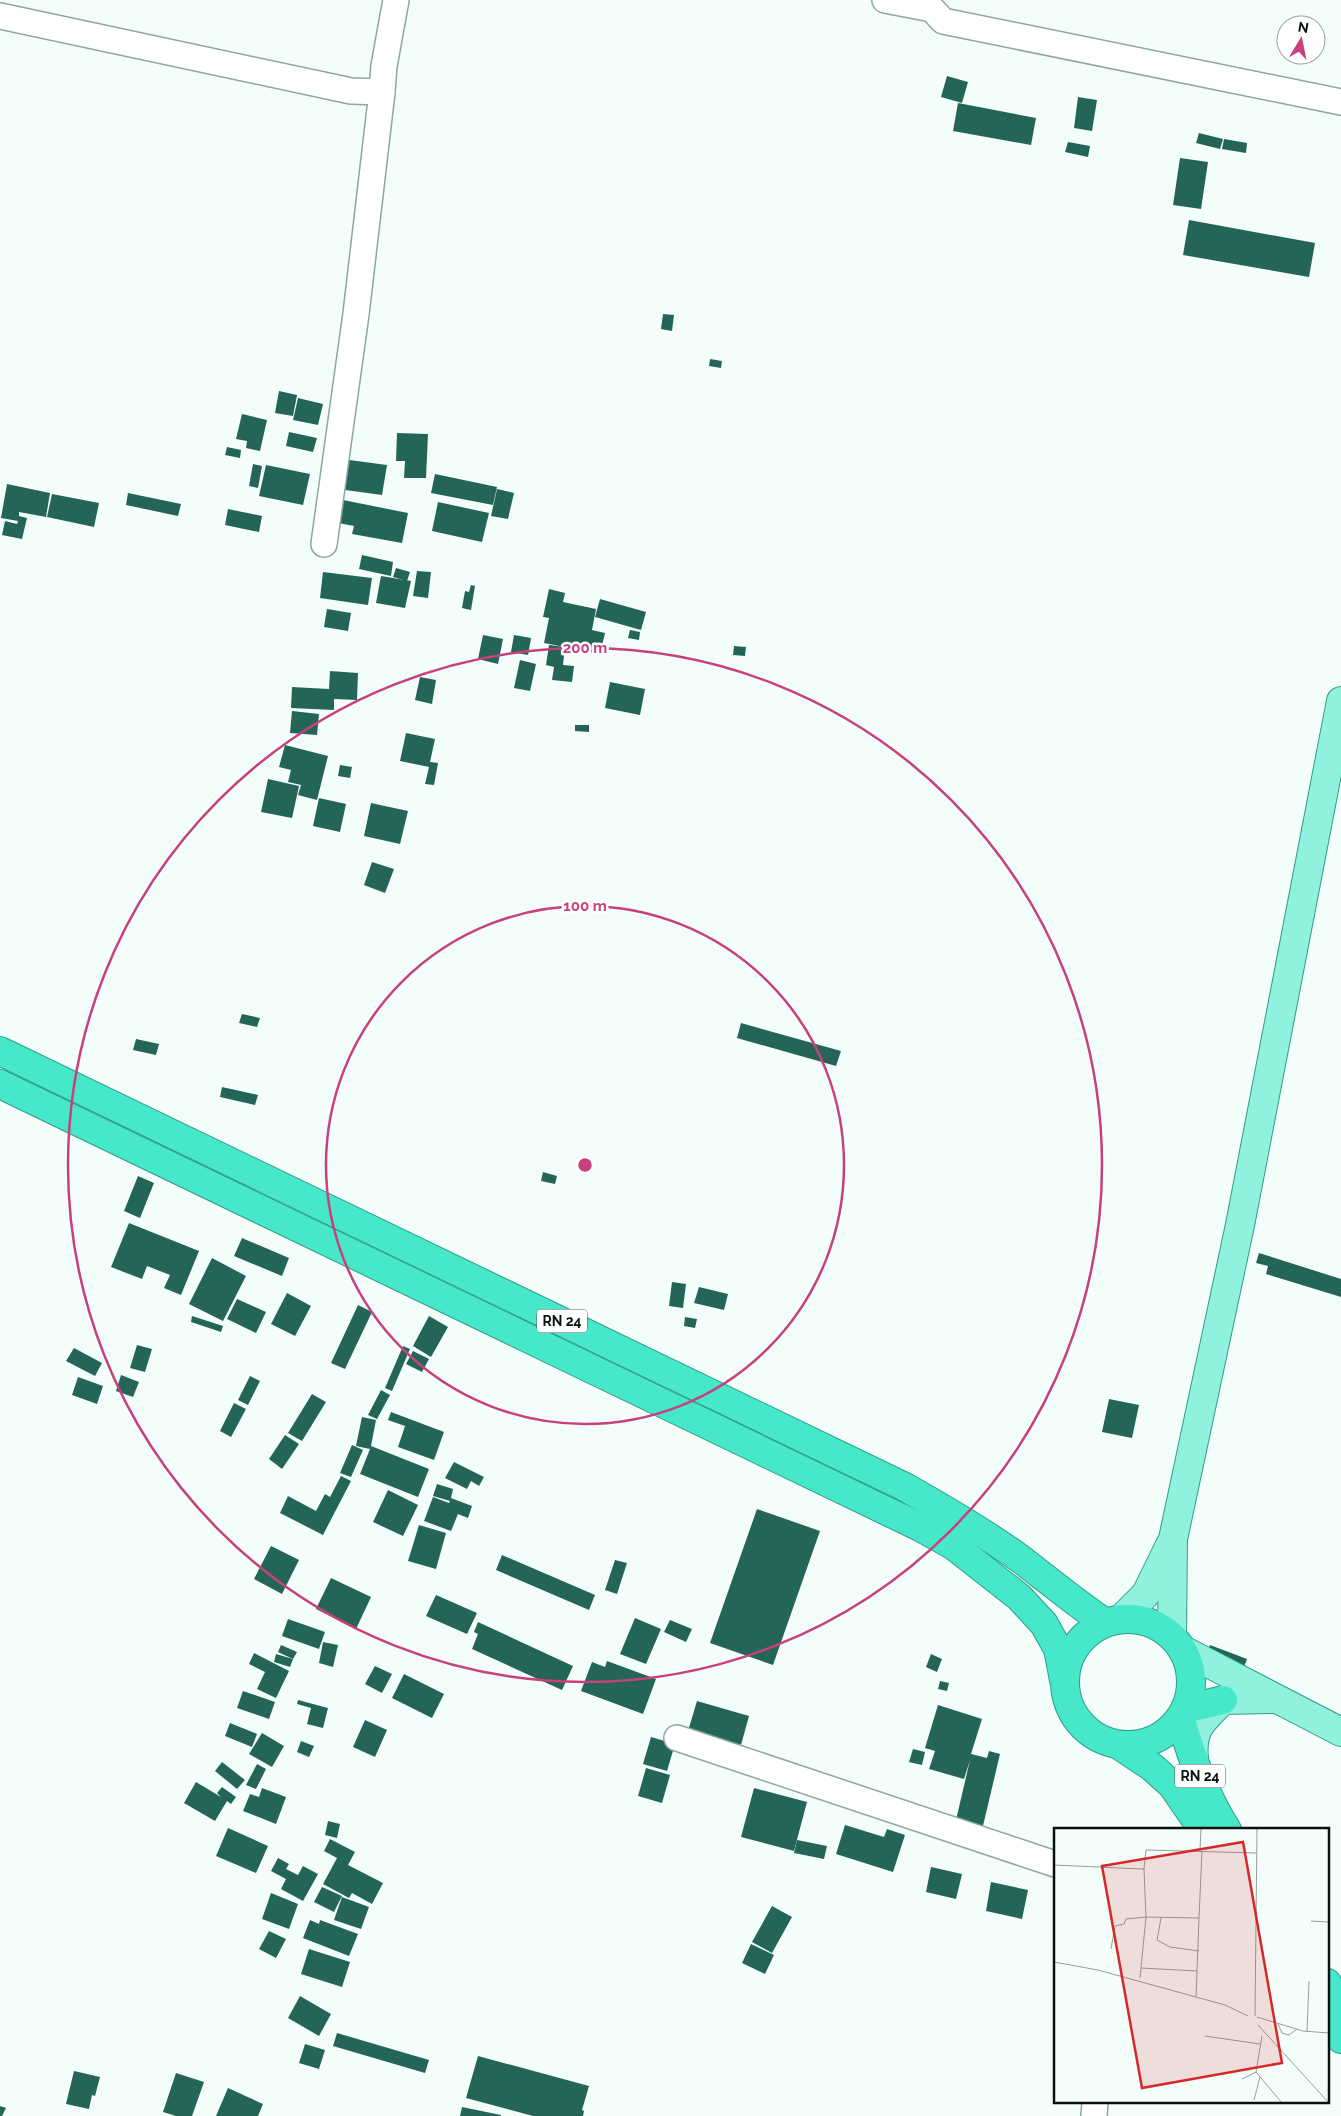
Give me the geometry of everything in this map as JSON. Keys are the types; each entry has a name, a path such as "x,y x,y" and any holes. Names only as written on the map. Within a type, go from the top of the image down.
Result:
{"highway":[{"name":"RN 24","path":"0,1051 905,1487 967,1523 1022,1560 1055,1587 1113,1620"},
{"name":"RN 24","path":"0,1084 920,1526 954,1546 1019,1596 1044,1624 1058,1649 1064,1680"},
{"path":"1140,1619 1157,1625 1177,1643 1190,1669 1191,1690 1183,1714 1168,1731 1153,1740 1136,1745 1119,1745 1101,1740 1085,1729 1073,1715 1066,1698 1064,1680 1067,1662 1076,1645 1088,1632 1113,1620 1140,1619"},
{"path":"1183,1714 1224,1700"},
{"name":"RN 24","path":"1183,1714 1194,1759 1216,1812 1226,1828"},
{"name":"RN 24","path":"1119,1745 1152,1767 1172,1785 1202,1828"},
{"path":"1328,1984 1341,2004"},
{"path":"1328,2020 1341,2039"}],"main road":[{"path":"1113,1620 1146,1594 1173,1539 1240,1225 1341,701"},
{"path":"1173,1539 1177,1643 1341,1732"},
{"path":"1194,1759 1192,1746 1196,1730 1224,1700 1279,1699"}],"street":[{"path":"324,544 357,304 384,66 396,0"},
{"path":"885,0 932,4 943,21 1341,102"},
{"path":"0,16 351,91 382,92"},
{"path":"677,1738 1054,1864"}],"building":[{"path":"947,76 968,82 962,103 941,97"},
{"path":"1078,97 1097,100 1092,131 1074,128"},
{"path":"958,103 1036,118 1031,145 953,131"},
{"path":"1199,133 1223,139 1220,149 1196,143"},
{"path":"1224,139 1247,143 1246,153 1222,149"},
{"path":"1068,142 1090,146 1088,157 1065,152"},
{"path":"1180,158 1208,162 1201,209 1173,205"},
{"path":"1189,220 1315,243 1309,277 1183,255"},
{"path":"663,314 674,315 672,331 661,329"},
{"path":"710,359 722,361 721,368 709,366"},
{"path":"279,391 297,395 293,416 275,413"},
{"path":"298,398 323,404 318,425 293,420"},
{"path":"242,414 267,420 260,451 246,448 247,441 236,439"},
{"path":"289,432 317,438 313,452 286,446"},
{"path":"397,433 428,434 426,478 404,478 405,461 396,461"},
{"path":"227,447 241,450 240,458 225,455"},
{"path":"342,459 387,465 382,495 338,489"},
{"path":"253,464 262,466 258,488 249,486"},
{"path":"266,465 310,474 303,505 259,496"},
{"path":"435,474 497,487 493,505 431,493"},
{"path":"7,484 50,493 46,517 19,512 19,516 27,518 22,539 2,535 5,521 17,524 18,521 1,518"},
{"path":"497,489 514,493 508,519 491,516"},
{"path":"128,493 181,504 178,516 126,505"},
{"path":"52,494 99,503 94,527 47,517"},
{"path":"343,500 408,513 402,543 352,534 354,526 333,522 340,513"},
{"path":"438,502 489,513 482,542 432,531"},
{"path":"228,509 262,516 259,532 225,525"},
{"path":"362,555 393,562 391,576 359,569"},
{"path":"396,568 410,572 407,581 393,577"},
{"path":"417,571 431,572 428,598 413,596"},
{"path":"323,572 372,578 368,605 320,598"},
{"path":"381,576 411,581 405,608 376,603"},
{"path":"471,585 475,586 471,610 462,608 465,591 469,592"},
{"path":"549,589 565,593 563,602 596,609 592,630 605,633 600,654 544,643 549,618 543,617"},
{"path":"600,599 646,612 641,630 595,617"},
{"path":"327,609 351,613 348,631 324,627"},
{"path":"630,630 640,632 639,640 628,638"},
{"path":"483,635 503,639 498,664 478,659"},
{"path":"514,635 531,638 528,655 511,652"},
{"path":"549,645 565,647 563,665 574,666 572,682 552,680 554,667 546,665"},
{"path":"734,646 746,647 745,656 733,655"},
{"path":"520,660 536,664 530,691 514,688"},
{"path":"330,671 358,673 357,700 334,699 334,710 291,708 292,687 329,689"},
{"path":"420,677 436,680 432,704 415,700"},
{"path":"610,682 645,689 640,715 605,708"},
{"path":"292,711 319,714 317,735 290,733"},
{"path":"575,725 589,725 589,732 575,731"},
{"path":"406,733 435,739 430,762 438,763 434,785 425,784 429,767 400,761"},
{"path":"285,745 328,756 317,800 298,795 301,785 288,782 291,770 279,767"},
{"path":"340,765 352,767 350,778 338,776"},
{"path":"268,779 299,786 292,818 261,812"},
{"path":"319,798 346,804 340,832 313,826"},
{"path":"371,803 408,811 400,844 364,836"},
{"path":"372,862 394,869 385,893 364,885"},
{"path":"242,1014 260,1018 257,1027 239,1023"},
{"path":"741,1023 841,1051 836,1066 737,1038"},
{"path":"136,1039 159,1044 156,1055 133,1050"},
{"path":"222,1087 258,1095 255,1105 220,1097"},
{"path":"543,1172 557,1176 555,1184 541,1181"},
{"path":"138,1176 154,1183 140,1218 124,1211"},
{"path":"129,1223 199,1251 181,1295 164,1288 170,1275 147,1266 142,1279 111,1267"},
{"path":"242,1238 289,1258 282,1276 234,1256"},
{"path":"1259,1253 1341,1279 1341,1297 1266,1274 1268,1266 1256,1263"},
{"path":"212,1258 246,1276 223,1321 189,1304"},
{"path":"672,1282 686,1284 683,1308 669,1306"},
{"path":"699,1287 728,1294 724,1310 694,1303"},
{"path":"287,1293 311,1306 295,1336 271,1324"},
{"path":"237,1299 266,1312 256,1333 227,1319"},
{"path":"358,1305 372,1312 345,1369 331,1363"},
{"path":"192,1316 223,1326 221,1332 191,1322"},
{"path":"429,1316 448,1327 431,1357 413,1346"},
{"path":"685,1317 697,1319 695,1328 684,1326"},
{"path":"137,1345 152,1349 145,1372 130,1368"},
{"path":"403,1346 410,1349 392,1391 385,1388"},
{"path":"74,1348 102,1363 95,1376 66,1361"},
{"path":"413,1351 429,1359 422,1372 406,1364"},
{"path":"121,1375 139,1382 133,1397 116,1391"},
{"path":"250,1376 260,1381 248,1405 238,1400"},
{"path":"78,1377 103,1386 97,1404 72,1395"},
{"path":"381,1390 390,1395 377,1419 368,1415"},
{"path":"312,1394 326,1402 302,1441 288,1433"},
{"path":"1109,1399 1139,1405 1132,1438 1102,1432"},
{"path":"234,1403 246,1409 231,1437 220,1431"},
{"path":"391,1412 444,1432 434,1460 398,1447 405,1426 388,1420"},
{"path":"362,1417 376,1420 371,1446 429,1469 418,1497 360,1474 370,1449 356,1446"},
{"path":"285,1435 299,1444 282,1469 269,1459"},
{"path":"352,1445 363,1450 351,1477 340,1473"},
{"path":"454,1462 484,1477 479,1486 471,1481 467,1489 445,1478"},
{"path":"341,1476 351,1481 323,1535 280,1513 288,1496 316,1511 325,1494 330,1497"},
{"path":"437,1484 453,1489 451,1498 472,1506 468,1518 458,1514 451,1531 424,1521 433,1497 449,1503 450,1501 433,1496"},
{"path":"388,1490 418,1505 403,1536 373,1522"},
{"path":"757,1509 820,1531 773,1665 710,1643"},
{"path":"419,1525 446,1533 436,1569 408,1561"},
{"path":"271,1546 299,1560 282,1594 254,1579"},
{"path":"502,1555 595,1595 589,1610 496,1570"},
{"path":"615,1560 627,1563 617,1594 605,1590"},
{"path":"331,1578 371,1597 356,1629 316,1609"},
{"path":"436,1595 477,1613 467,1634 426,1616"},
{"path":"635,1618 661,1629 646,1664 620,1654"},
{"path":"288,1619 325,1632 319,1649 282,1636"},
{"path":"670,1620 692,1629 686,1642 664,1632"},
{"path":"478,1622 573,1666 562,1690 472,1649 478,1634 474,1632"},
{"path":"323,1642 338,1645 333,1667 319,1663"},
{"path":"281,1645 297,1652 293,1659 278,1652"},
{"path":"1210,1645 1247,1659 1242,1672 1205,1659"},
{"path":"254,1653 289,1671 276,1698 257,1689 265,1672 249,1664"},
{"path":"276,1654 293,1659 290,1667 274,1662"},
{"path":"931,1654 942,1659 937,1672 926,1667"},
{"path":"607,1661 656,1679 643,1714 581,1691 592,1662 605,1667"},
{"path":"375,1666 392,1674 382,1693 365,1684"},
{"path":"404,1674 444,1694 432,1718 392,1698"},
{"path":"940,1681 949,1683 947,1691 938,1689"},
{"path":"243,1691 275,1702 269,1719 237,1708"},
{"path":"298,1700 328,1708 323,1728 307,1724 311,1708 297,1704"},
{"path":"697,1701 749,1716 741,1745 688,1731"},
{"path":"938,1705 982,1719 971,1754 987,1758 989,1751 1000,1754 983,1826 956,1820 970,1760 964,1779 929,1769 935,1751 925,1748"},
{"path":"365,1720 387,1730 375,1757 353,1747"},
{"path":"230,1723 257,1734 252,1747 225,1736"},
{"path":"262,1733 284,1746 272,1767 249,1754"},
{"path":"651,1737 675,1744 667,1771 643,1764"},
{"path":"301,1741 314,1746 309,1757 297,1752"},
{"path":"913,1749 925,1752 922,1765 909,1762"},
{"path":"222,1762 245,1780 237,1789 215,1771"},
{"path":"257,1764 266,1769 256,1789 246,1785"},
{"path":"646,1768 670,1775 662,1803 638,1796"},
{"path":"196,1782 221,1797 217,1793 222,1787 236,1797 231,1804 227,1801 215,1821 184,1803"},
{"path":"262,1788 286,1797 276,1824 243,1811 250,1794 259,1797"},
{"path":"754,1788 807,1802 794,1851 741,1837"},
{"path":"328,1821 340,1824 337,1838 325,1835"},
{"path":"845,1825 884,1837 887,1829 905,1835 893,1872 836,1854"},
{"path":"228,1828 268,1846 256,1873 216,1856"},
{"path":"330,1839 355,1852 348,1865 383,1883 372,1904 352,1893 349,1898 323,1884 337,1858 324,1851"},
{"path":"797,1840 827,1846 824,1859 794,1853"},
{"path":"278,1858 289,1864 286,1869 298,1875 303,1866 318,1874 303,1901 281,1889 286,1879 271,1871"},
{"path":"931,1867 962,1874 956,1899 926,1892"},
{"path":"991,1882 1028,1890 1022,1919 986,1911"},
{"path":"322,1887 342,1896 334,1912 314,1902"},
{"path":"271,1893 298,1904 289,1929 262,1919"},
{"path":"342,1897 369,1907 361,1929 334,1920"},
{"path":"772,1906 792,1917 772,1953 752,1942"},
{"path":"310,1920 319,1924 320,1920 358,1934 349,1956 303,1938"},
{"path":"269,1931 286,1939 276,1958 259,1949"},
{"path":"751,1944 774,1955 765,1974 742,1963"},
{"path":"309,1949 350,1962 342,1987 301,1974"},
{"path":"300,1996 331,2014 319,2036 288,2018"},
{"path":"337,2033 429,2060 425,2073 333,2046"},
{"path":"305,2044 325,2050 319,2069 299,2063"},
{"path":"478,2056 589,2086 582,2110 584,2111 583,2116 533,2116 466,2098"},
{"path":"74,2071 100,2077 95,2096 92,2095 89,2109 66,2104"},
{"path":"176,2073 204,2082 192,2116 176,2116 163,2112"},
{"path":"228,2088 263,2104 258,2116 216,2116"},
{"path":"0,2106 6,2108 2,2116 0,2116"},
{"path":"462,2107 501,2115 501,2116 460,2116"}]}
